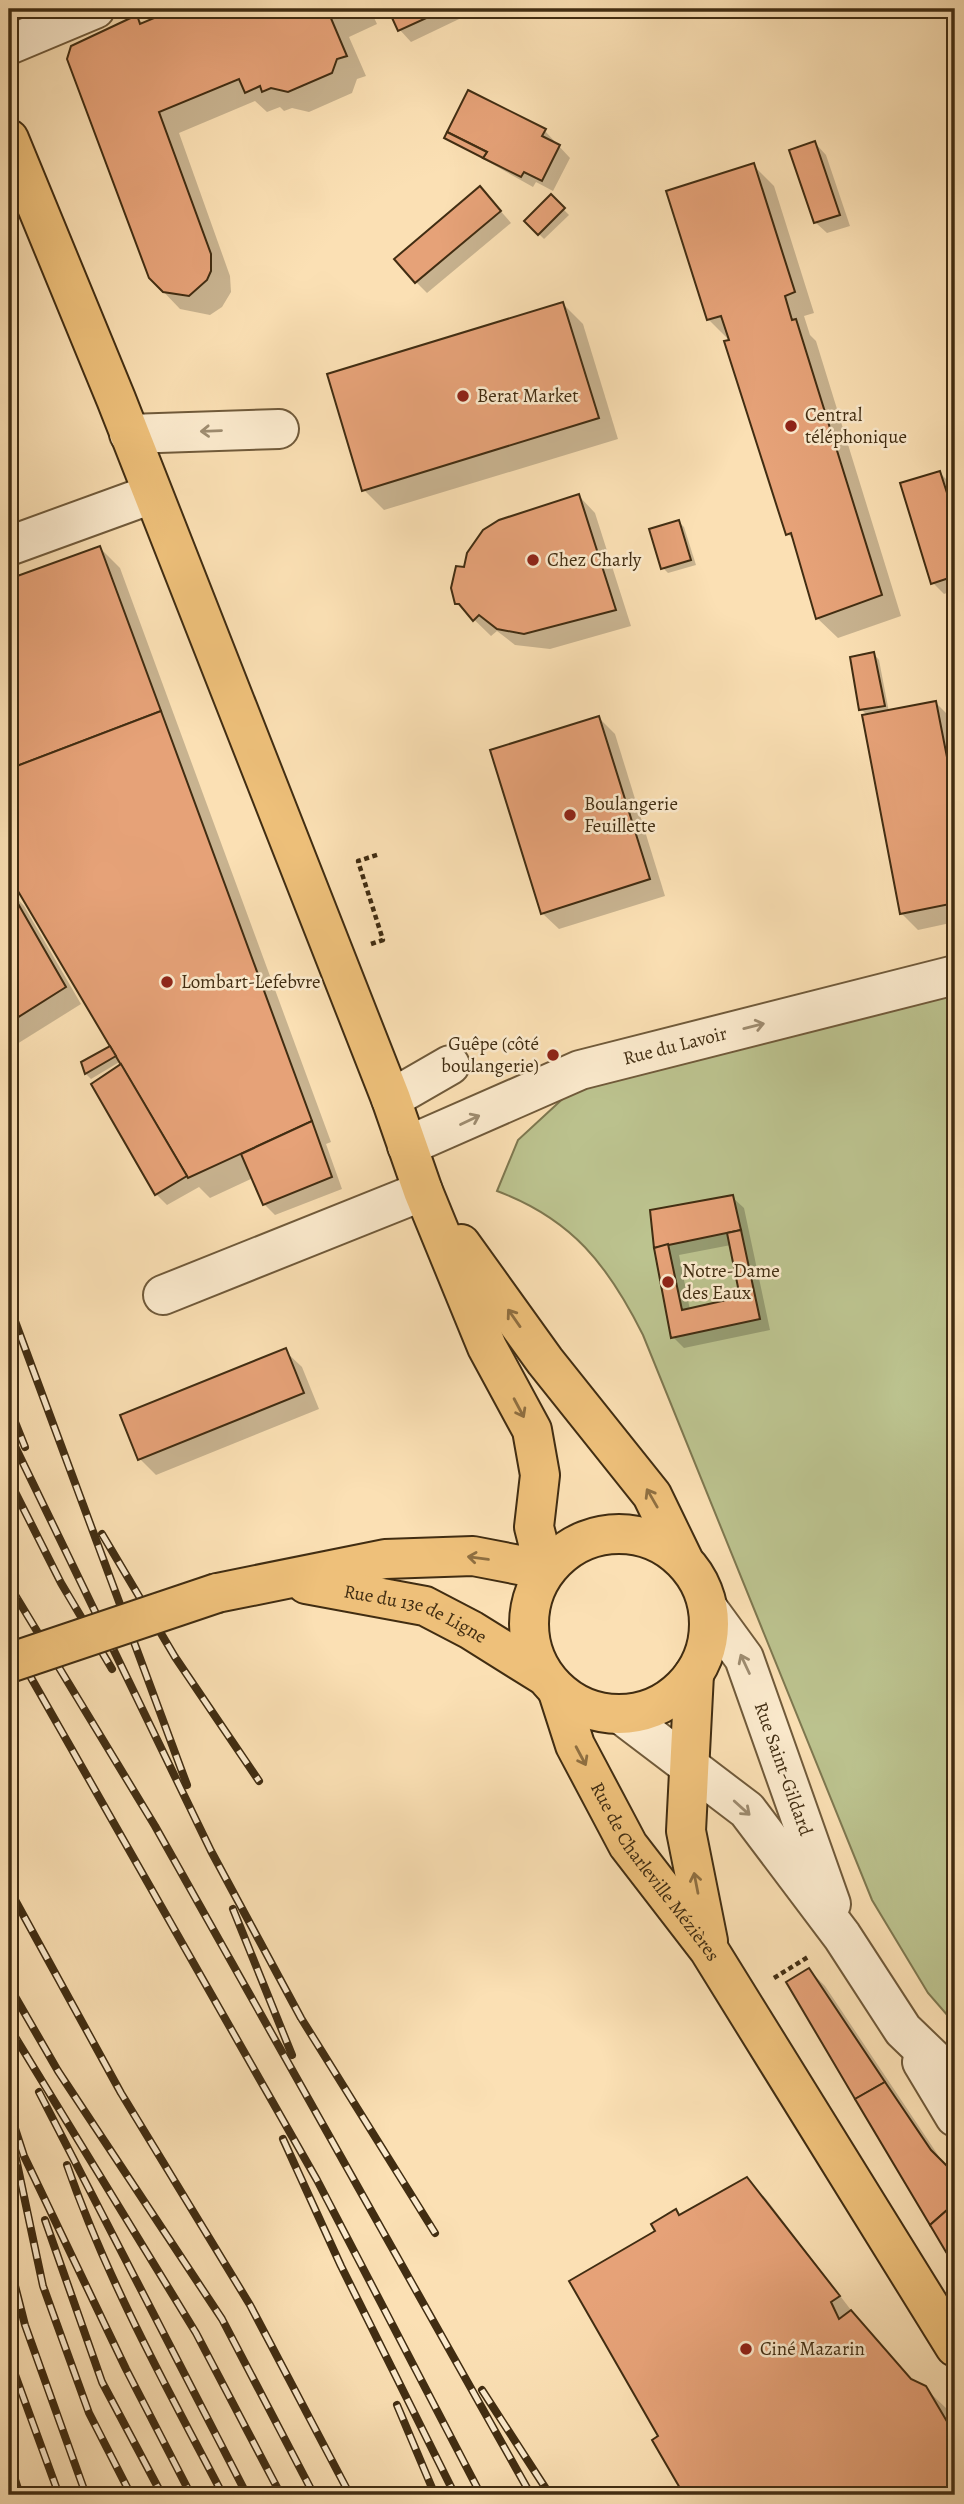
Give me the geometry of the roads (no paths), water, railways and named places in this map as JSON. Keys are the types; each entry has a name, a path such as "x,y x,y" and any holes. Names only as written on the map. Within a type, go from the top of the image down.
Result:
{"main road":[{"path":"9,139 129,434 487,1348 532,1430 540,1475 534,1527 545,1570"},
{"path":"424,1191 545,1361 652,1495 683,1559 704,1592 709,1611 705,1655 694,1674 675,1695 650,1709 622,1715 599,1713 577,1705 551,1683 532,1650 528,1622 532,1595 545,1570 563,1552 586,1539 611,1533 637,1534 662,1544 683,1559"},
{"name":"Rue du 13e de Ligne","path":"9,1663 217,1593 385,1559 473,1556 545,1570"},
{"name":"Rue du 13e de Ligne","path":"276,1579 373,1594 425,1606 471,1630 551,1683"},
{"name":"Rue de Charleville Mézières","path":"694,1674 686,1831 709,1950"},
{"name":"Rue de Charleville Mézières","path":"551,1683 575,1745 628,1845 709,1950"},
{"path":"709,1950 955,2347"}],"street":[{"path":"9,45 94,9"},
{"path":"129,434 279,429"},
{"path":"9,546 152,494"},
{"name":"Rue du Lavoir","path":"407,1146 580,1070 955,975"},
{"path":"391,1099 450,1065"},
{"path":"163,1295 424,1191"},
{"name":"Rue Saint-Gildard","path":"709,1611 744,1658 842,1936"},
{"name":"Rue Saint-Gildard","path":"622,1715 747,1810 842,1936 903,2030 955,2081"},
{"path":"903,2030 955,2117"}],"railway":[{"path":"9,1305 187,1785"},
{"path":"9,1407 25,1447"},
{"path":"9,1434 211,1851 301,2018 435,2233"},
{"path":"9,1480 61,1583 112,1669"},
{"path":"102,1534 175,1657 259,1781"},
{"path":"9,1585 155,1826 531,2495"},
{"path":"9,1639 317,2180 481,2495"},
{"path":"9,1889 121,2093 250,2305 350,2495"},
{"path":"233,1909 292,2055"},
{"path":"9,1986 58,2071 222,2319 314,2495"},
{"path":"9,2027 196,2333 281,2495"},
{"path":"39,2092 247,2495"},
{"path":"9,2110 24,2156 126,2369 191,2495"},
{"path":"283,2139 341,2266 455,2495"},
{"path":"14,2149 43,2286 89,2413 131,2495"},
{"path":"67,2165 119,2292 223,2495"},
{"path":"45,2220 102,2382 162,2495"},
{"path":"9,2262 25,2325 86,2495"},
{"path":"9,2358 59,2495"},
{"path":"482,2390 550,2495"},
{"path":"397,2405 435,2495"},
{"path":"9,2461 20,2495"}],"place":[{"name":"Berat Market","path":"463,396"},
{"name":"Central téléphonique","path":"791,426"},
{"name":"Chez Charly","path":"533,560"},
{"name":"Boulangerie Feuillette","path":"570,815"},
{"name":"Lombart-Lefebvre","path":"167,982"},
{"name":"Guêpe (côté boulangerie)","path":"553,1055"},
{"name":"Notre-Dame des Eaux","path":"668,1282"},
{"name":"Ciné Mazarin","path":"746,2349"}]}
